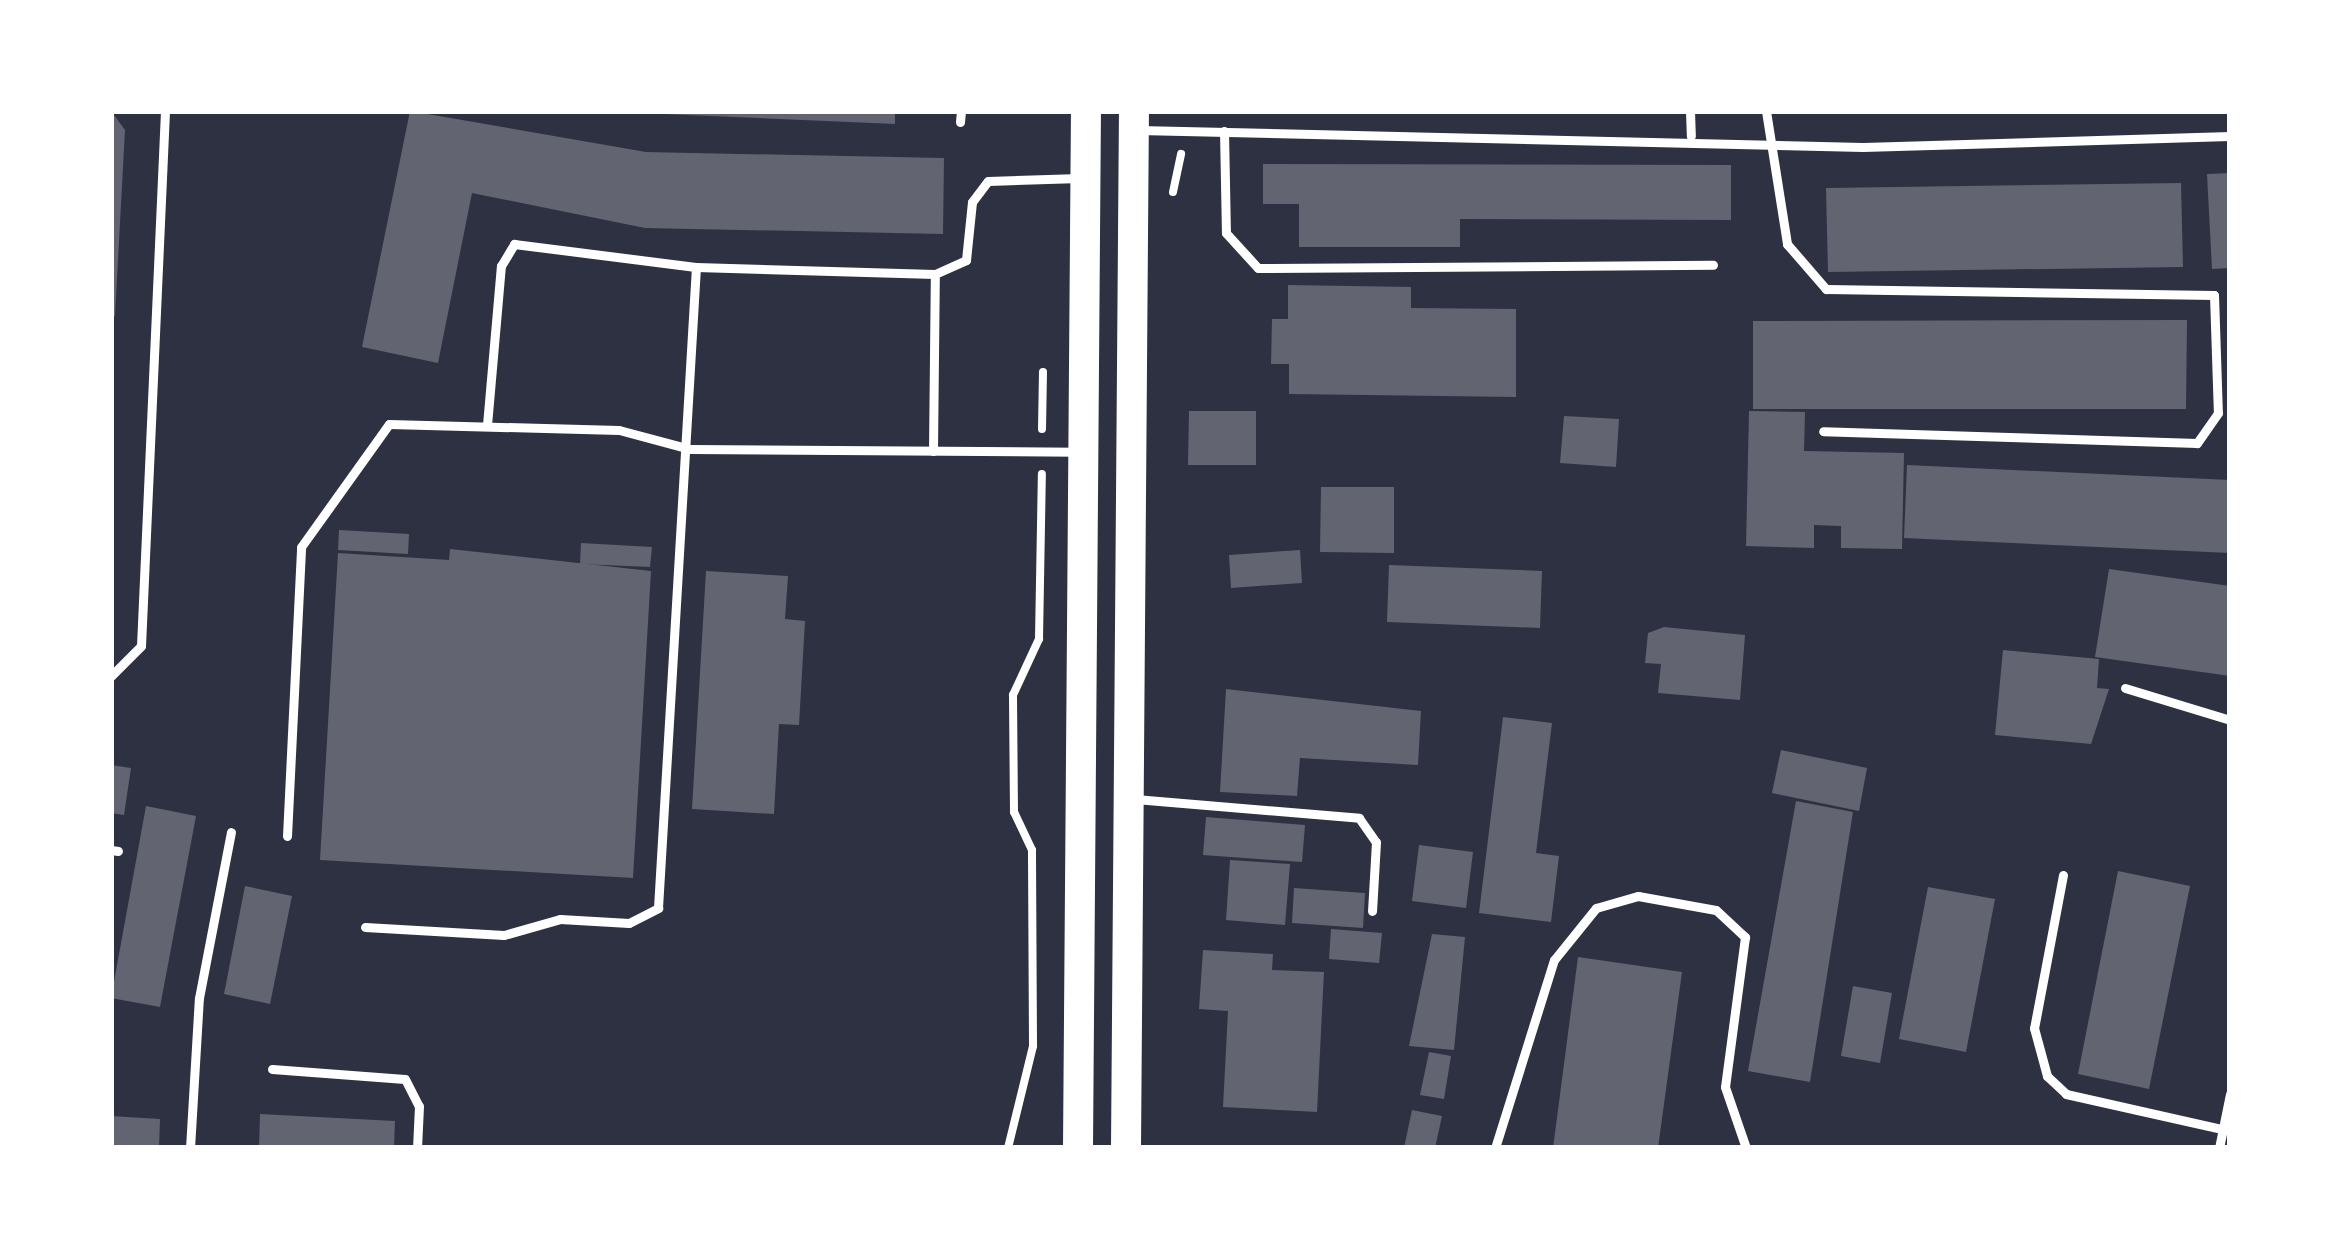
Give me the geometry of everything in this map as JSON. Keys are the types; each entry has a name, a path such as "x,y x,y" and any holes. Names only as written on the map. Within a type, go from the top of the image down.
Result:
{"main road":[{"path":"1078,1148 1086,111"},
{"path":"1126,1148 1134,120"}],"lane":[{"path":"111,676 141,646 165,111"},
{"path":"1690,111 1691,136"},
{"path":"1766,111 1765,136 1787,244 1826,290 2230,296"},
{"path":"1134,120 1224,131 1765,136 1863,147 2230,136"},
{"path":"1224,131 1226,233 1258,268 1713,265"},
{"path":"487,425 501,266 514,244 696,267 935,274 966,260 972,202 988,181 1086,178"},
{"path":"365,927 503,935 560,919 629,923 658,908 690,448 696,267"},
{"path":"934,451 935,274"},
{"path":"1823,431 2198,443 2218,413 2215,295"},
{"path":"287,836 306,527 389,424 619,430 690,448 1085,453"},
{"path":"2125,688 2230,720"},
{"path":"1129,798 1359,818 1376,842 1372,911"},
{"path":"190,1148 199,998 231,832"},
{"path":"2062,875 2034,1028 2048,1076 2066,1094 2226,1130"},
{"path":"1495,1148 1554,960 1596,908 1638,896 1716,910 1745,937 1726,1087 1746,1148"},
{"path":"272,1069 405,1079 418,1106 417,1148"},
{"path":"2219,1148 2230,1094"}],"path":[{"path":"1008,1148 1033,1046 1033,850 1014,812 1013,695 1039,639 1043,360"}],"building":[{"path":"111,111 125,130 115,316 111,316"},
{"path":"410,111 646,152 944,158 943,234 645,228 472,193 438,363 362,347"},
{"path":"593,111 895,111 895,124"},
{"path":"1263,164 1731,165 1731,220 1460,219 1460,247 1299,247 1299,204 1263,204"},
{"path":"2230,173 2230,268 2212,269 2207,174"},
{"path":"2181,183 2183,267 1828,272 1826,188"},
{"path":"1288,285 1411,287 1411,308 1516,309 1516,397 1289,394 1289,364 1271,364 1272,319 1288,319"},
{"path":"2187,320 2186,409 1753,409 1753,321"},
{"path":"1189,411 1256,411 1256,465 1188,465"},
{"path":"1749,411 1805,412 1804,451 1904,453 1902,549 1841,548 1841,526 1814,525 1814,548 1746,546"},
{"path":"1564,416 1619,419 1616,467 1560,463"},
{"path":"1907,465 2230,480 2230,553 1904,538"},
{"path":"1321,487 1394,487 1394,553 1320,552"},
{"path":"339,530 409,534 408,554 338,550"},
{"path":"581,543 652,547 650,567 580,564"},
{"path":"450,549 651,571 633,878 320,860 338,553 449,560"},
{"path":"1300,550 1302,583 1231,588 1229,555"},
{"path":"1389,565 1542,571 1540,628 1387,622"},
{"path":"2109,569 2230,586 2230,676 2095,657"},
{"path":"706,571 788,576 785,619 805,621 799,725 779,724 774,814 692,809"},
{"path":"1664,627 1745,635 1740,700 1658,693 1661,664 1645,663 1648,633"},
{"path":"2003,650 2099,659 2097,688 2109,689 2091,744 1995,735"},
{"path":"1226,689 1421,711 1418,765 1300,758 1297,796 1220,792"},
{"path":"1503,717 1552,723 1536,853 1559,856 1551,922 1479,913"},
{"path":"1781,750 1867,768 1859,811 1772,793"},
{"path":"111,765 131,768 124,815 111,813"},
{"path":"1796,801 1853,812 1810,1082 1748,1071"},
{"path":"146,806 196,816 160,1007 111,998"},
{"path":"1206,817 1305,825 1302,862 1203,855"},
{"path":"1419,845 1473,852 1466,908 1412,901"},
{"path":"1230,860 1290,864 1285,925 1226,920"},
{"path":"2118,871 2190,886 2149,1089 2078,1074"},
{"path":"245,886 292,896 270,1004 224,994"},
{"path":"1928,887 1995,899 1966,1052 1899,1039"},
{"path":"1294,888 1365,893 1363,928 1292,923"},
{"path":"1331,929 1382,933 1379,963 1329,959"},
{"path":"1432,934 1465,937 1454,1050 1409,1046"},
{"path":"1203,950 1273,954 1272,970 1324,972 1317,1112 1223,1107 1228,1011 1199,1009"},
{"path":"1578,957 1682,972 1658,1148 1553,1148"},
{"path":"1853,986 1892,993 1880,1063 1841,1056"},
{"path":"1429,1052 1451,1056 1444,1099 1420,1095"},
{"path":"1412,1110 1442,1116 1435,1148 1404,1148"},
{"path":"260,1114 395,1121 394,1148 259,1148"},
{"path":"111,1116 160,1119 159,1148 111,1148"}]}
